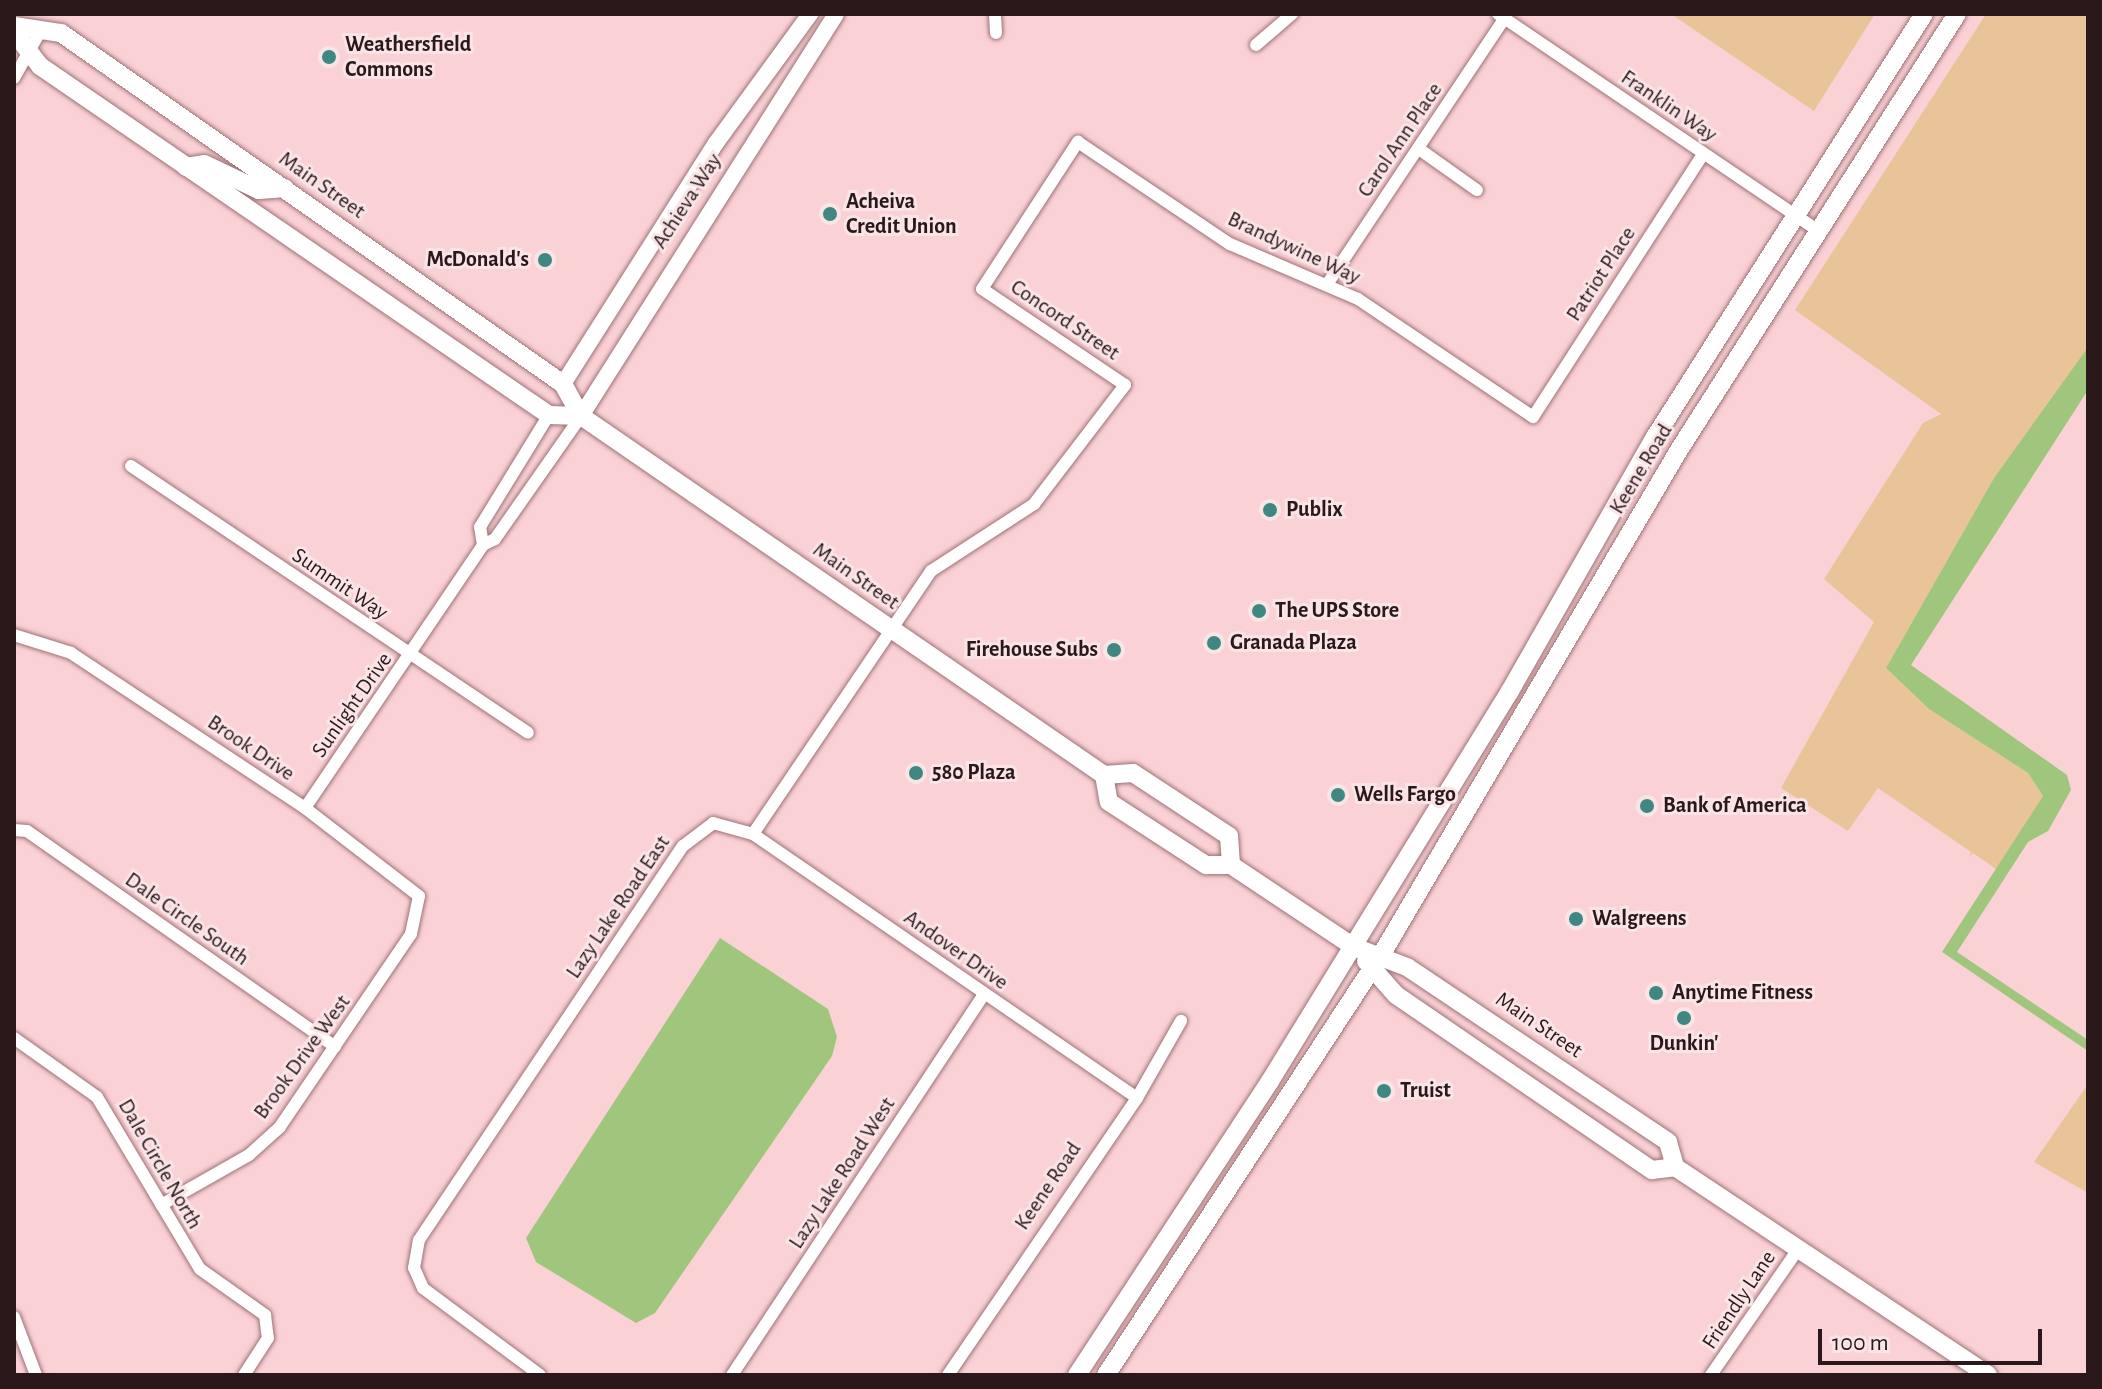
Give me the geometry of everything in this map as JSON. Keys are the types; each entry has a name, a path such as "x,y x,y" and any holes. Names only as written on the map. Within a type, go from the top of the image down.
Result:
{"main road":[{"name":"Keene Road","path":"1077,1375 1354,947 1655,437 1924,14"},
{"name":"Keene Road","path":"1106,1375 1376,963 1679,450 1957,14"},
{"name":"Main Street","path":"14,26 61,33 563,384 581,416 1104,775 1133,773 1229,836 1231,865"},
{"path":"14,32 29,52 186,167 549,415 581,416"},
{"path":"186,167 204,164 259,190 285,188"},
{"path":"549,415 563,384"},
{"name":"Main Street","path":"1104,775 1109,802 1206,865 1231,865 1376,963 1396,995 1652,1170 1675,1167 1988,1375"},
{"name":"Main Street","path":"1376,963 1407,967 1668,1142 1675,1167"}],"street":[{"name":"Achieva Way","path":"563,384 716,143 810,14"},
{"name":"Achieva Way","path":"581,416 836,14"},
{"path":"995,14 996,33"},
{"path":"1256,45 1292,14"},
{"name":"Franklin Way","path":"1501,16 1818,231"},
{"name":"Carol Ann Place","path":"1328,283 1419,149 1501,16"},
{"path":"14,78 41,30"},
{"name":"Brandywine Way","path":"982,289 1078,142 1230,244 1328,283 1533,417"},
{"path":"1419,149 1477,190"},
{"name":"Patriot Place","path":"1533,417 1703,154"},
{"name":"Concord Street","path":"890,628 931,571 1034,504 1061,478 1125,385 982,289"},
{"name":"Sunlight Drive","path":"483,545 480,527 549,415"},
{"name":"Sunlight Drive","path":"305,808 483,545 495,539 581,416"},
{"name":"Summit Way","path":"131,466 528,733"},
{"path":"753,834 890,628"},
{"name":"Brook Drive","path":"14,635 71,653 305,808 415,887 419,913 411,934"},
{"name":"Lazy Lake Road East","path":"540,1375 439,1305 414,1268 419,1240 683,846 713,823 753,834"},
{"name":"Dale Circle South","path":"14,830 27,831 335,1047"},
{"name":"Andover Drive","path":"753,834 1137,1098"},
{"name":"Brook Drive West","path":"161,1205 270,1136 411,934"},
{"name":"Lazy Lake Road West","path":"732,1375 984,994"},
{"name":"Keene Road","path":"948,1375 1137,1098 1181,1021"},
{"name":"Dale Circle North","path":"14,1038 97,1097 200,1269 265,1315 268,1338 244,1375"},
{"name":"Friendly Lane","path":"1711,1375 1799,1248"},
{"path":"14,1317 36,1375"}],"shaded area":[{"path":"1671,14 1875,14 1814,111"},
{"path":"1986,14 2088,14 2088,347 1994,478 1886,668 1929,709 2028,773 2043,796 1999,871 1973,853 1969,857 1971,852 1878,788 1848,831 1781,788 1874,622 1824,579 1923,423 1941,414 1795,310"},
{"path":"2088,347 2088,390 1911,665 2067,775 2071,790 2048,831 2028,842 1957,952 2088,1040 2088,1051 1942,952 2043,796 2028,773 1929,709 1886,668 1994,478"},
{"path":"720,938 828,1009 837,1037 832,1056 655,1313 636,1323 536,1262 526,1238"},
{"path":"2088,1084 2088,1193 2034,1162"}],"place":[{"name":"Weathersfield Commons","path":"329,57"},
{"name":"Acheiva Credit Union","path":"830,214"},
{"name":"McDonald's","path":"545,260"},
{"name":"Publix","path":"1270,510"},
{"name":"The UPS Store","path":"1259,611"},
{"name":"Granada Plaza","path":"1214,643"},
{"name":"Firehouse Subs","path":"1114,650"},
{"name":"580 Plaza","path":"916,773"},
{"name":"Wells Fargo","path":"1338,795"},
{"name":"Bank of America","path":"1647,806"},
{"name":"Walgreens","path":"1576,919"},
{"name":"Anytime Fitness","path":"1656,993"},
{"name":"Dunkin'","path":"1684,1018"},
{"name":"Truist","path":"1384,1091"}]}
